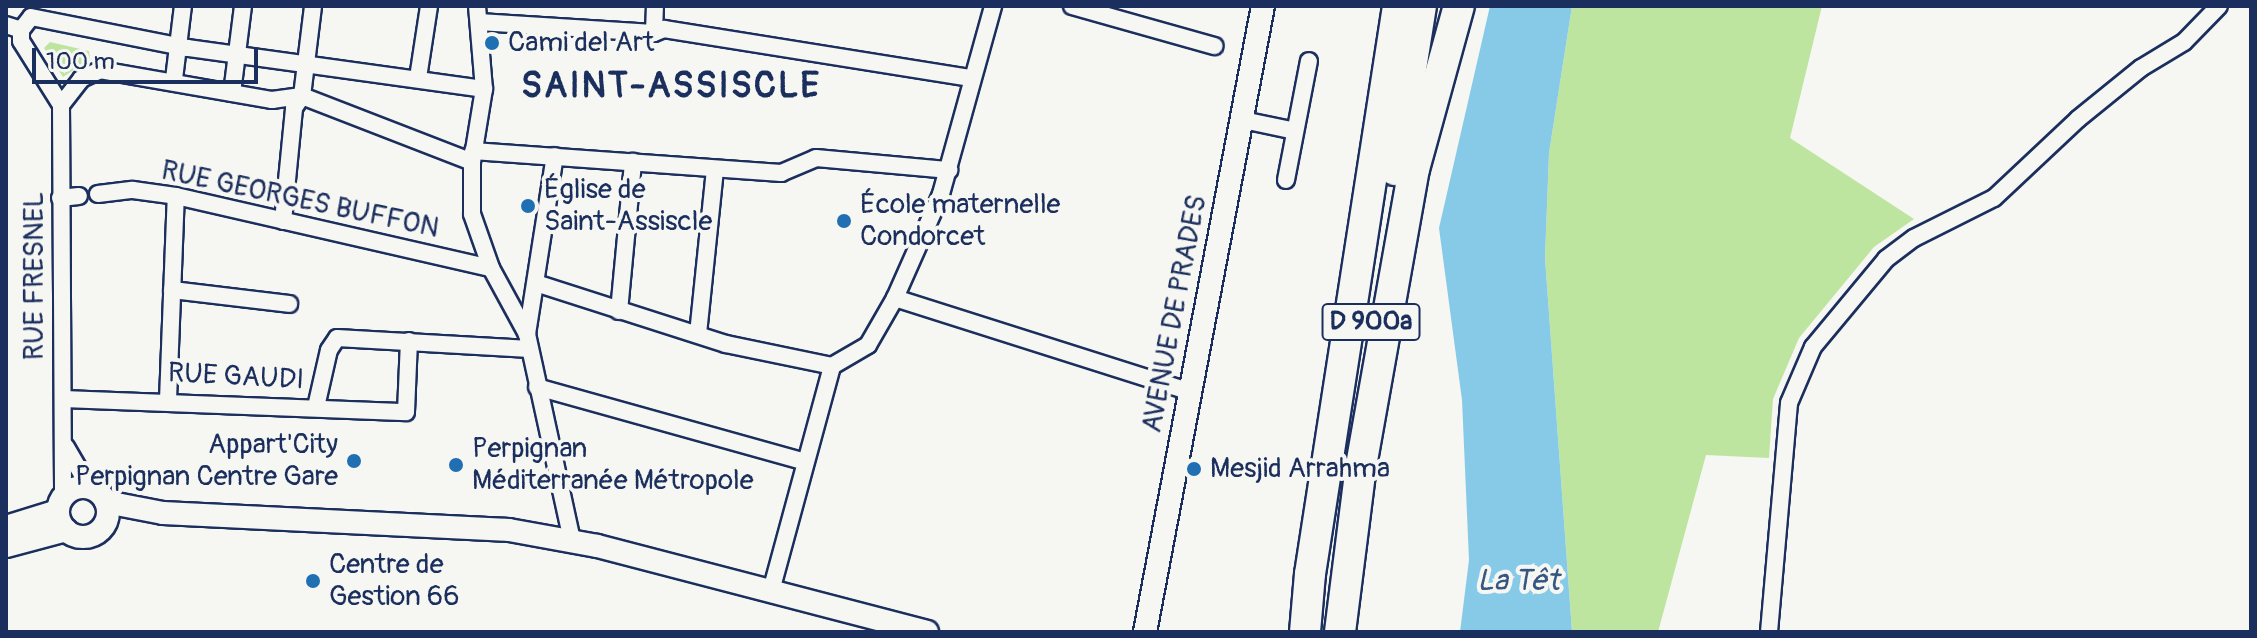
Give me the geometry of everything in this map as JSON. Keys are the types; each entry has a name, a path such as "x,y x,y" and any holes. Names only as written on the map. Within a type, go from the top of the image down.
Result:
{"highway":[{"name":"D 900a","path":"1305,632 1398,6"},
{"path":"1338,632 1407,158 1421,6"},
{"path":"1407,158 1459,6"},
{"path":"1284,632 1369,96 1390,48"}],"street":[{"path":"174,79 183,6"},
{"path":"232,93 243,6"},
{"path":"283,221 294,108 302,96 313,6"},
{"path":"418,78 429,6"},
{"path":"654,33 655,6"},
{"path":"539,284 698,334 832,366 868,345 895,298 949,170 971,78 993,6"},
{"path":"1072,6 1214,46"},
{"name":"AVENUE DE PRADES","path":"1145,632 1263,6"},
{"path":"1769,632 1789,403 1813,347 1886,259 1914,238 1994,198 2078,119 2141,68 2184,42 2219,6"},
{"path":"572,540 529,341 491,268 472,214 472,157 484,89 478,14 654,33 664,29 696,33 971,78"},
{"path":"484,89 178,46 22,20 21,41 61,105 81,79 100,70 130,72 272,100 302,96 343,108 472,157 555,156 781,173 816,158 949,170"},
{"path":"1286,180 1309,61"},
{"name":"RUE FRESNEL","path":"61,105 66,446 62,513"},
{"path":"1243,120 1295,131"},
{"path":"529,341 555,156"},
{"path":"619,311 633,162"},
{"path":"698,334 715,170"},
{"name":"RUE GEORGES BUFFON","path":"98,194 133,190 176,196 491,268"},
{"path":"60,198 79,196"},
{"path":"168,400 176,196"},
{"path":"172,290 289,304"},
{"path":"895,298 1192,392"},
{"path":"316,407 329,350 337,338 529,341"},
{"name":"RUE GAUDI","path":"65,399 168,400 406,412 409,341"},
{"path":"771,591 832,366"},
{"path":"537,387 805,462"},
{"name":"RUE FRESNEL","path":"66,446 101,504"},
{"path":"6,546 62,513 75,488 101,504 163,513 451,526 572,540 927,632"},
{"path":"62,513 88,536 101,504"},
{"path":"6,527 62,513"}],"green space":[{"path":"1572,6 1822,6 1790,138 1914,219 1874,247 1799,338 1773,399 1769,458 1706,455 1658,632 1572,632 1545,258 1549,153"},
{"path":"50,42 89,51 90,59 63,77 44,48"}],"water":[{"name":"La Têt","path":"1490,6 1572,6 1549,153 1545,258 1572,632 1460,632 1469,560 1462,400 1439,228"}],"place":[{"name":"Cami del Art","path":"492,43"},
{"name":"Église de Saint-Assiscle","path":"528,206"},
{"name":"École maternelle Condorcet","path":"844,221"},
{"name":"Appart'City Perpignan Centre Gare","path":"354,461"},
{"name":"Perpignan Méditerranée Métropole","path":"456,465"},
{"name":"Mesjid Arrahma","path":"1194,469"},
{"name":"Centre de Gestion 66","path":"313,581"}],"district":[{"name":"SAINT-ASSISCLE","path":"671,86"}]}
